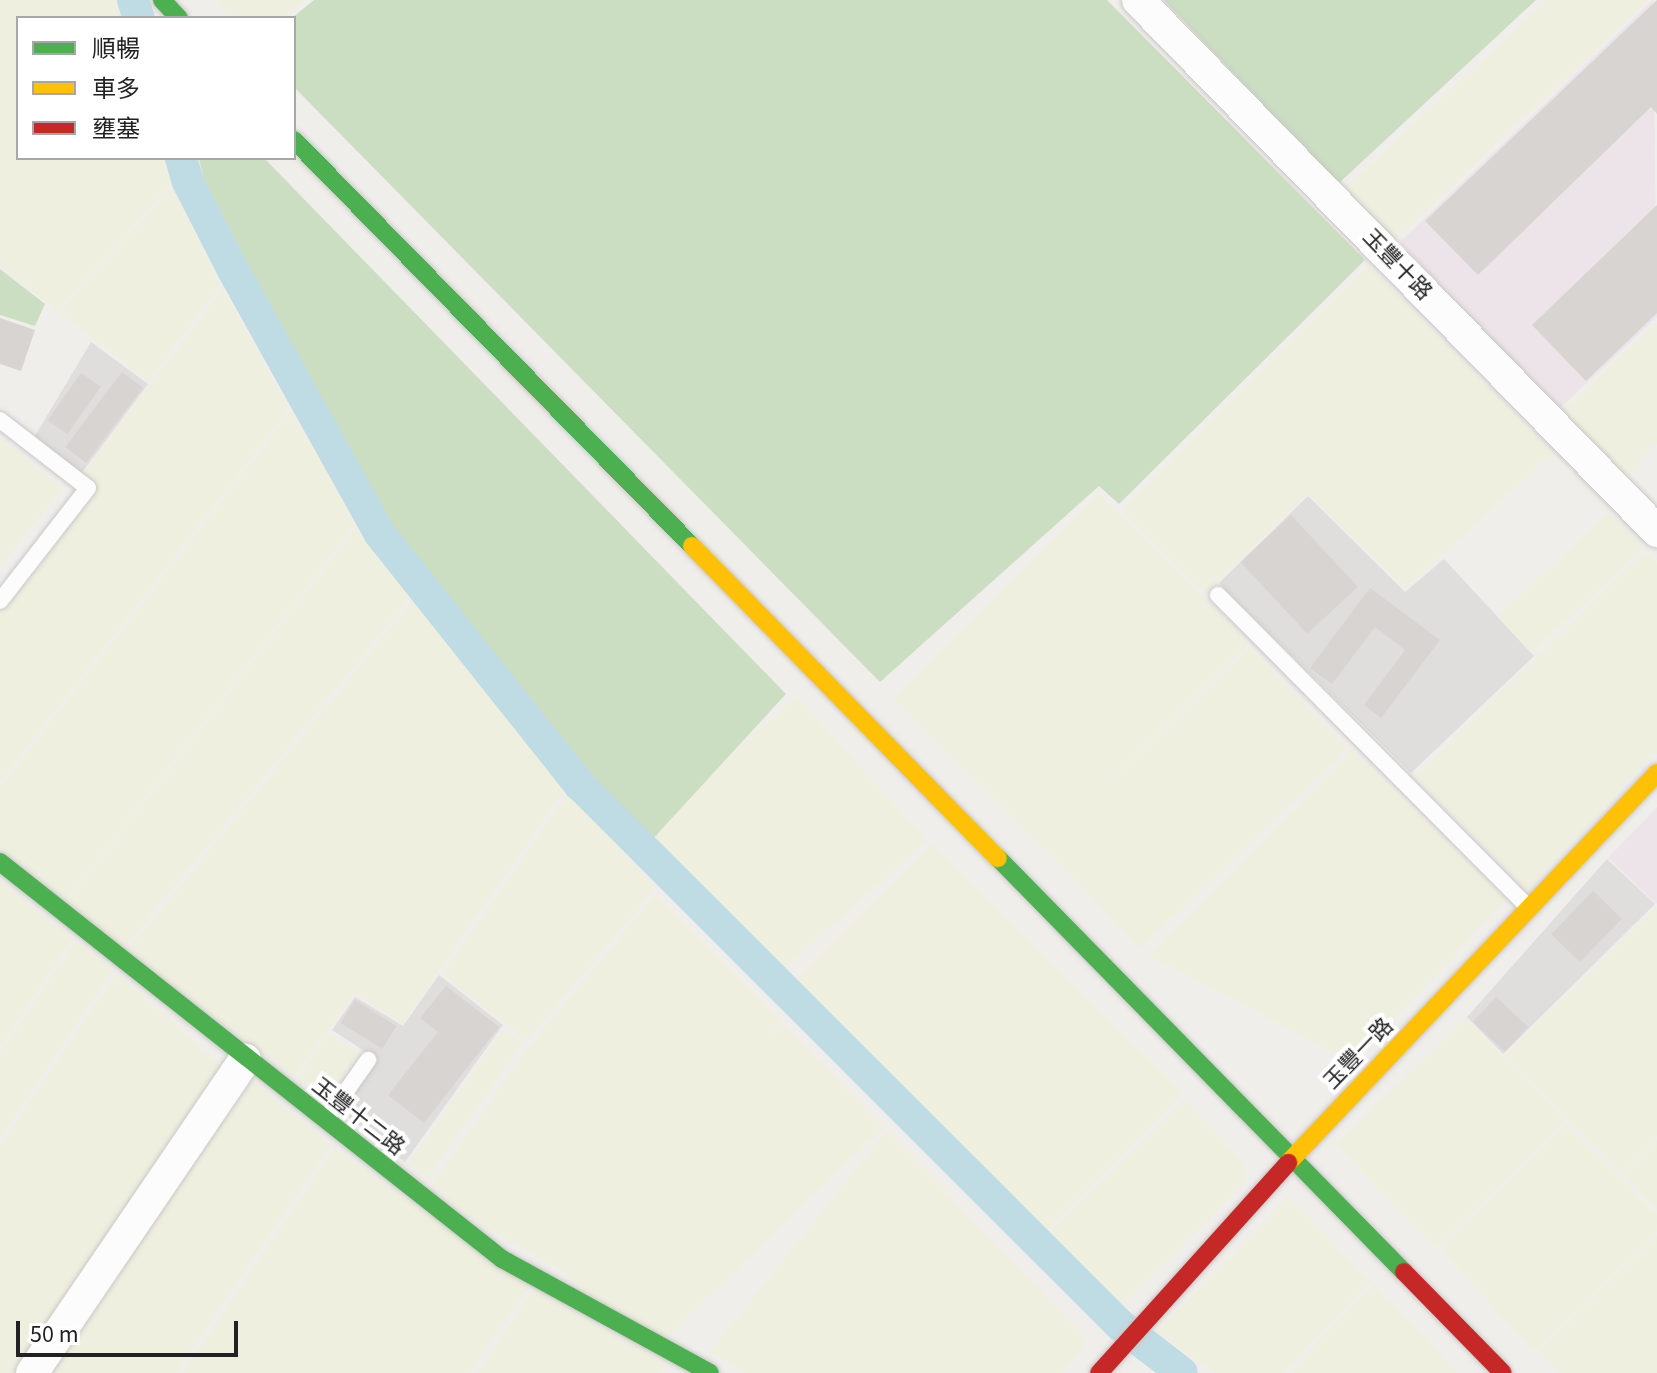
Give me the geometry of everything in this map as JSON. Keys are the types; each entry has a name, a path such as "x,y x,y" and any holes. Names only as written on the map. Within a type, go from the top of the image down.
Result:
{"main road":[{"path":"162,0 177,16"},
{"path":"296,142 1503,1373"},
{"name":"玉豐一路","path":"1099,1373 1292,1158 1531,910 1657,773"},
{"name":"玉豐十二路","path":"0,862 245,1060 502,1259 710,1373"}],"street":[{"name":"玉豐十路","path":"1138,0 1657,531"},
{"path":"32,1373 245,1060"}],"lane":[{"path":"0,420 88,488 0,601"},
{"path":"1218,595 1531,910"},
{"path":"325,1122 368,1060"}],"shaded area":[{"path":"1653,0 1657,317 1559,409 1400,242"},
{"path":"91,342 148,384 81,474 33,439"},
{"path":"1308,496 1405,592 1444,559 1534,656 1411,773 1219,583"},
{"path":"1657,807 1657,904 1608,858"},
{"path":"1607,859 1655,904 1503,1054 1467,1017"},
{"path":"439,975 503,1025 405,1162 342,1112 378,1060 332,1030 355,997 403,1026"}],"green space":[{"path":"0,0 117,0 127,16 16,16 16,160 166,160 172,183 57,311 0,265"},
{"path":"214,0 305,0 285,16 228,16"},
{"path":"314,0 1107,0 1365,260 1119,504 1099,486 880,682 296,89 294,16"},
{"path":"1164,0 1536,0 1338,184"},
{"path":"1547,0 1648,0 1395,240 1344,188"},
{"path":"199,160 266,160 786,694 650,842 582,768 372,506 203,177"},
{"path":"173,186 220,286 148,381 59,312"},
{"path":"1369,265 1553,453 1406,588 1308,494 1205,593 1122,510"},
{"path":"0,269 45,304 35,326 0,315"},
{"path":"223,288 289,409 0,782 0,594 85,490 81,476"},
{"path":"1657,322 1657,444 1625,477 1561,412"},
{"path":"290,412 359,519 67,900 0,848 0,787"},
{"path":"0,438 62,488 0,567"},
{"path":"1099,493 1249,643 1043,849 893,699"},
{"path":"1609,512 1643,549 1531,653 1497,616"},
{"path":"360,522 415,592 123,949 68,901"},
{"path":"1646,551 1657,562 1657,751 1527,890 1415,776"},
{"path":"417,595 564,791 402,1024 355,993 294,1077 127,951"},
{"path":"1250,647 1348,748 1141,948 1043,847"},
{"path":"797,696 927,840 777,975 648,830"},
{"path":"1352,749 1507,900 1353,1063 1149,955"},
{"path":"567,794 656,887 527,1041 442,974"},
{"path":"933,843 1183,1093 1046,1230 796,980"},
{"path":"0,881 73,939 0,1047"},
{"path":"656,894 781,1020 577,1280 476,1221 431,1186 529,1046"},
{"path":"1657,907 1657,1136 1621,1172 1504,1056"},
{"path":"76,941 113,971 0,1138 0,1053"},
{"path":"117,973 224,1068 12,1373 0,1373 0,1145"},
{"path":"1466,1018 1566,1122 1435,1248 1335,1144"},
{"path":"783,1023 884,1127 646,1357 546,1252"},
{"path":"503,1029 523,1043 427,1179 408,1165"},
{"path":"328,1033 359,1054 328,1098 298,1078"},
{"path":"245,1074 331,1145 176,1373 46,1373"},
{"path":"1185,1099 1241,1160 1248,1179 1122,1306 1050,1232"},
{"path":"1567,1124 1657,1215 1657,1231 1534,1353 1440,1248"},
{"path":"887,1130 1085,1337 1084,1348 1061,1373 746,1373 709,1352"},
{"path":"1657,1139 1657,1210 1622,1174"},
{"path":"334,1148 529,1287 470,1373 182,1373"},
{"path":"1289,1196 1370,1282 1283,1373 1214,1373 1156,1331"},
{"path":"1657,1235 1657,1373 1559,1373 1538,1352"},
{"path":"1374,1284 1458,1373 1289,1373"},
{"path":"533,1290 667,1365 661,1373 477,1373"}],"building":[{"path":"1657,0 1657,114 1651,107 1478,275 1425,221"},
{"path":"1657,205 1657,313 1586,381 1532,325"},
{"path":"0,318 35,330 21,371 0,364"},
{"path":"122,372 143,388 86,463 65,447"},
{"path":"81,373 101,387 67,434 48,421"},
{"path":"1291,515 1358,587 1307,634 1241,562"},
{"path":"1370,588 1440,640 1381,718 1364,705 1405,650 1375,627 1332,684 1310,668"},
{"path":"1593,891 1622,919 1580,962 1551,934"},
{"path":"446,986 499,1027 424,1123 388,1095 438,1032 420,1018"},
{"path":"1496,997 1528,1027 1505,1052 1473,1022"},
{"path":"355,1000 397,1026 382,1049 341,1023"}],"waterway":[{"path":"133,0 138,16"},
{"path":"182,160 188,182 233,270 380,534 580,785 1120,1325 1182,1373"}],"traffic: fast":[{"path":"162,0 177,16"},
{"path":"296,142 692,546"},
{"path":"998,858 1404,1272"},
{"path":"0,862 502,1259 710,1373"}],"traffic: slow":[{"path":"692,546 998,858"},
{"path":"1288,1163 1657,773"}],"traffic: jam":[{"path":"1099,1373 1288,1163"},
{"path":"1404,1272 1503,1373"}]}
